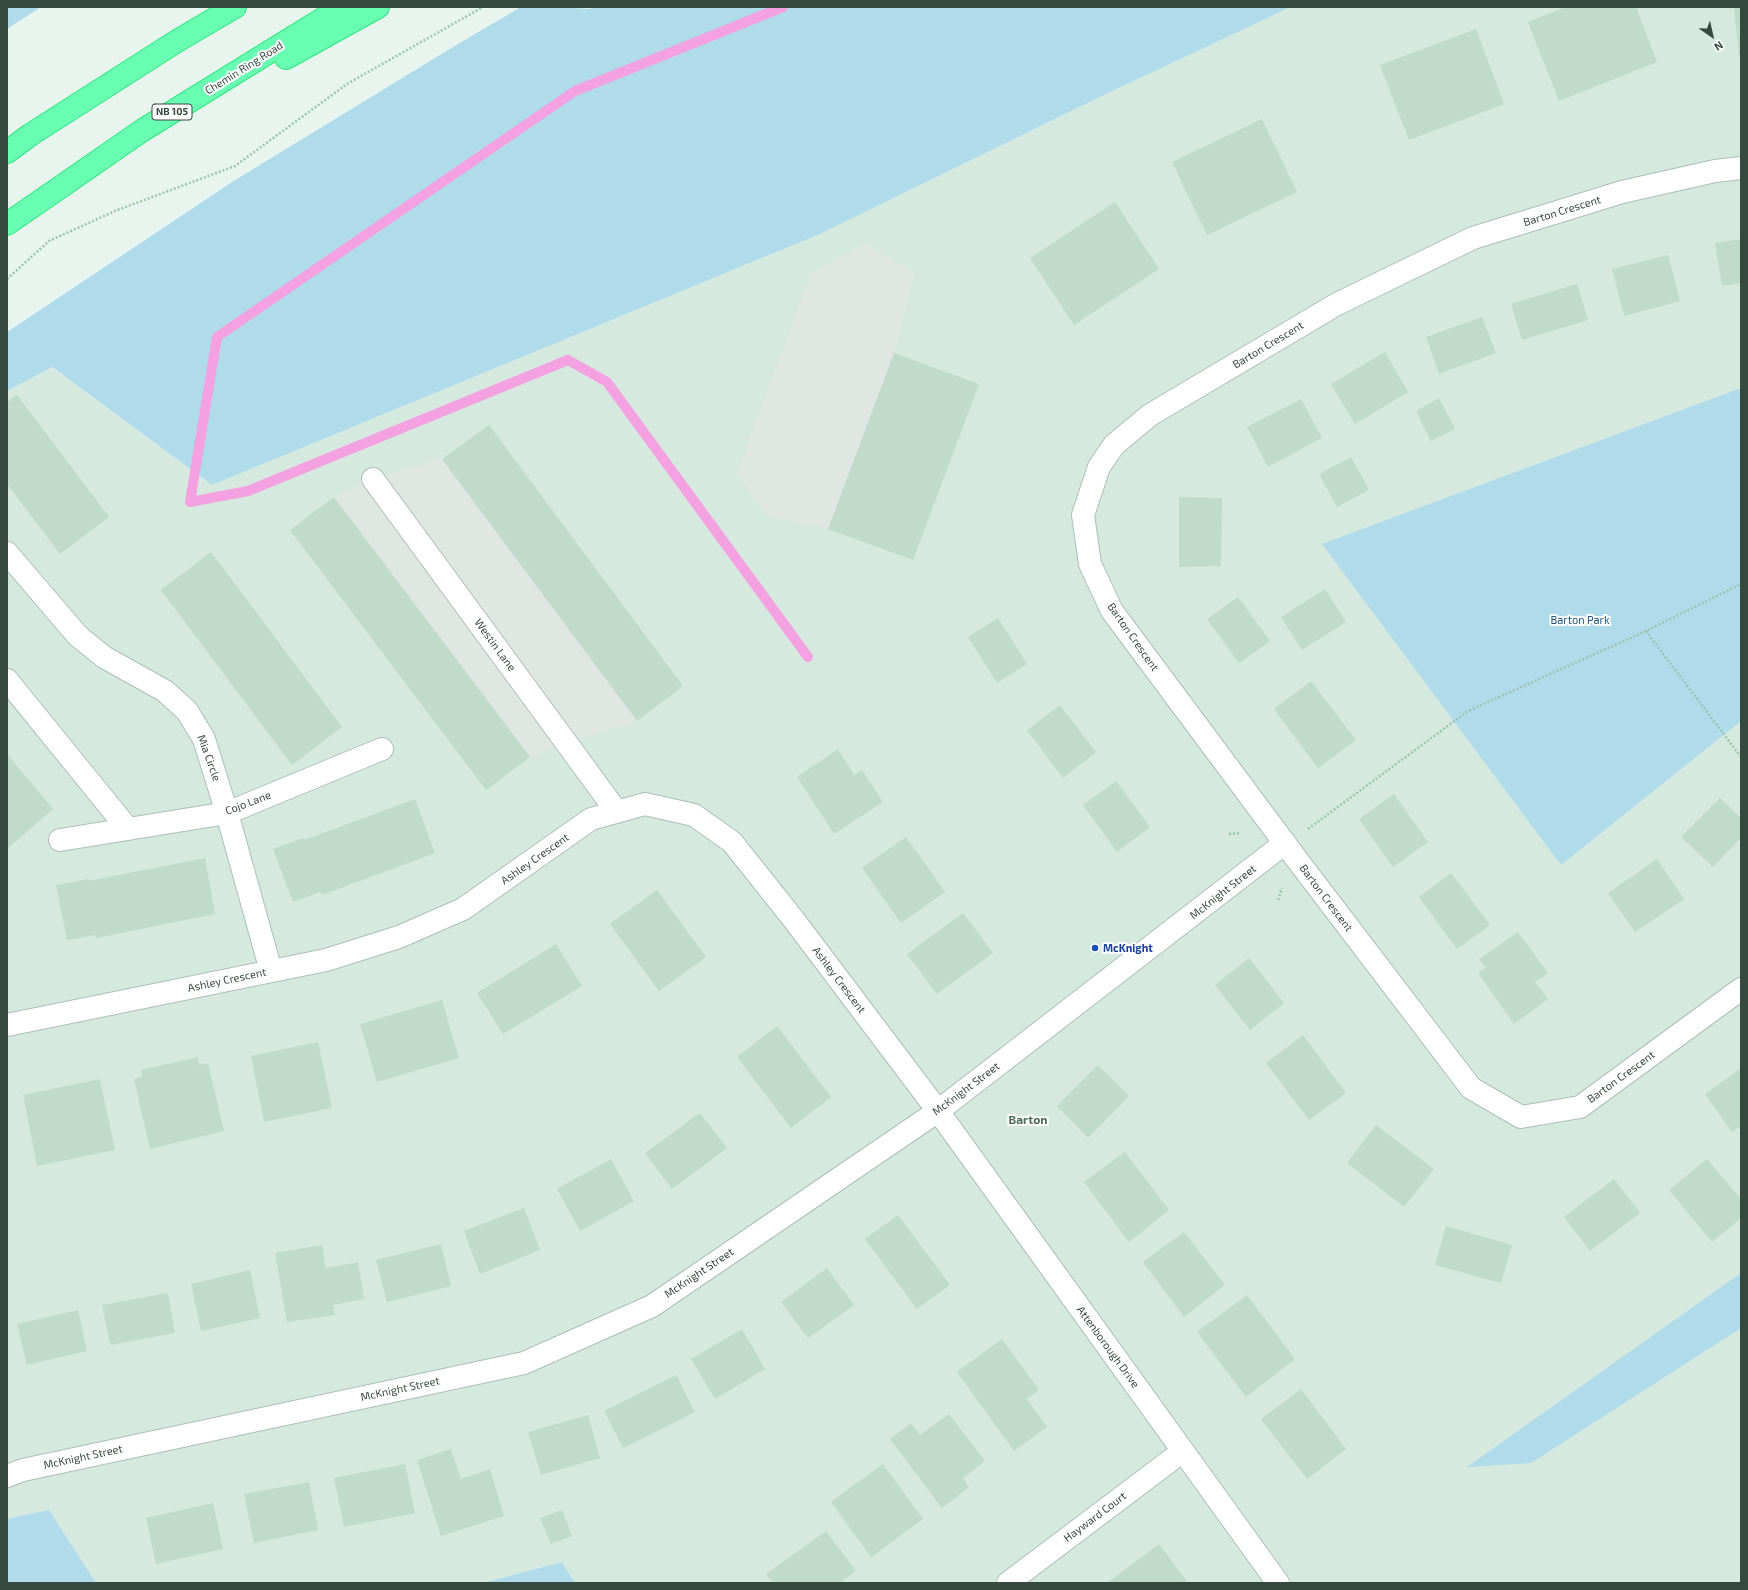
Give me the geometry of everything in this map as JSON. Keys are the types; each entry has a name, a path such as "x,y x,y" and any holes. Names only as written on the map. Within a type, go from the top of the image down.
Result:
{"highway":[{"path":"177,41 220,7"},
{"path":"7,152 30,135 177,41 235,7"},
{"name":"Chemin Ring Road","path":"7,224 144,130 342,7"},
{"path":"144,130 273,66 378,7"}],"street":[{"name":"Barton Crescent","path":"1741,168 1715,171 1622,192 1473,238 1337,304 1150,415 1114,445 1099,467 1083,515 1090,564 1112,611 1285,843 1471,1088 1521,1117 1580,1107 1741,989"},
{"name":"Westin Lane","path":"373,479 617,812"},
{"name":"Mia Circle","path":"7,552 78,636 104,657 165,690 187,712 204,739 227,813 271,971"},
{"path":"7,680 128,829"},
{"name":"Cojo Lane","path":"60,840 227,813 382,749"},
{"name":"Ashley Crescent","path":"7,1025 326,960 400,937 463,909 591,820 645,804 694,815 732,842 794,920 938,1111"},
{"name":"McKnight Street","path":"7,1476 31,1468 524,1363 652,1306 938,1111 1285,843"},
{"name":"Attenborough Drive","path":"938,1111 1278,1583"},
{"name":"Hayward Court","path":"1008,1583 1183,1451"}],"path":[{"path":"7,280 49,241 115,211 235,166 347,84 483,7"},
{"path":"1308,829 1468,711 1646,631 1741,584"},
{"path":"1646,631 1741,757"}],"shaded area":[{"path":"1291,7 1741,7 1741,1583 575,1583 562,1562 483,1583 96,1583 49,1510 7,1520 7,391 51,367 212,485 820,234 1106,94"},
{"path":"865,244 914,273 894,353 828,529 767,515 737,473 811,274"},
{"path":"442,459 637,721 566,743 530,757 334,497 373,479"}],"green space":[{"path":"7,7 41,7 7,29"},
{"path":"521,7 589,9 596,7 1291,7 1106,94 820,234 212,485 52,367 7,391 7,332 232,182"},
{"name":"Barton Park","path":"1741,388 1741,721 1561,865 1322,544"},
{"path":"1741,1273 1741,1328 1531,1463 1467,1467"},
{"path":"49,1510 96,1583 7,1583 7,1520"},
{"path":"562,1562 575,1583 483,1583"}],"building":[{"path":"1566,7 1636,7 1657,62 1559,101 1528,22"},
{"path":"1734,7 1741,7 1741,55 1739,55"},
{"path":"1476,29 1504,104 1409,140 1380,65"},
{"path":"1262,119 1297,192 1207,235 1172,162"},
{"path":"1115,202 1159,269 1074,325 1030,258"},
{"path":"1741,239 1741,283 1722,286 1715,243"},
{"path":"1668,255 1680,301 1624,316 1612,269"},
{"path":"1577,284 1588,320 1522,340 1511,304"},
{"path":"1482,317 1496,353 1439,374 1426,337"},
{"path":"1385,352 1408,392 1355,424 1331,384"},
{"path":"894,353 979,384 913,560 828,529"},
{"path":"17,395 109,517 60,554 7,484 7,402"},
{"path":"1439,398 1455,429 1431,441 1416,411"},
{"path":"1301,399 1322,438 1268,467 1247,427"},
{"path":"489,425 683,686 637,721 442,459"},
{"path":"1351,457 1369,490 1337,507 1319,474"},
{"path":"334,497 530,757 486,790 290,530"},
{"path":"1179,497 1222,498 1221,566 1179,567"},
{"path":"211,552 342,727 292,765 161,590"},
{"path":"1325,589 1346,622 1302,650 1281,617"},
{"path":"1238,597 1270,641 1239,663 1207,619"},
{"path":"998,618 1027,664 997,683 968,637"},
{"path":"1311,681 1356,740 1318,768 1274,709"},
{"path":"1060,705 1096,752 1063,778 1027,730"},
{"path":"838,749 854,775 862,770 883,802 834,834 797,777"},
{"path":"7,754 53,809 7,849"},
{"path":"1116,781 1150,827 1117,852 1083,805"},
{"path":"1394,794 1428,842 1393,867 1359,819"},
{"path":"1720,798 1741,818 1741,838 1713,867 1681,837"},
{"path":"415,799 435,853 322,895 320,892 293,902 273,849 303,838 304,840"},
{"path":"906,837 945,892 901,923 862,868"},
{"path":"205,858 215,914 97,938 96,935 67,940 56,885 88,879 88,881"},
{"path":"1657,859 1684,899 1635,932 1608,893"},
{"path":"1451,873 1490,925 1457,949 1419,897"},
{"path":"657,890 706,957 659,991 610,924"},
{"path":"963,913 993,953 937,994 907,954"},
{"path":"1518,932 1548,973 1535,982 1548,999 1514,1024 1478,973 1486,968 1479,959"},
{"path":"556,944 582,986 503,1034 477,993"},
{"path":"1249,958 1284,1003 1250,1030 1215,985"},
{"path":"442,1000 459,1058 377,1082 360,1024"},
{"path":"777,1026 831,1097 791,1128 737,1057"},
{"path":"1303,1035 1346,1093 1309,1120 1266,1063"},
{"path":"318,1042 332,1108 264,1122 251,1056"},
{"path":"198,1057 199,1065 208,1063 224,1131 150,1149 134,1079 142,1077 141,1070"},
{"path":"1098,1065 1129,1096 1088,1138 1057,1106"},
{"path":"1741,1068 1741,1126 1732,1132 1705,1094"},
{"path":"100,1079 115,1150 37,1166 23,1095"},
{"path":"700,1113 727,1148 672,1189 645,1153"},
{"path":"1376,1125 1434,1169 1404,1207 1347,1163"},
{"path":"1125,1152 1169,1210 1129,1242 1084,1182"},
{"path":"611,1159 634,1201 580,1231 557,1189"},
{"path":"1707,1159 1741,1199 1741,1218 1712,1242 1669,1190"},
{"path":"1614,1179 1640,1213 1590,1251 1564,1217"},
{"path":"524,1208 540,1250 480,1274 464,1231"},
{"path":"898,1215 950,1285 917,1309 865,1239"},
{"path":"1446,1226 1512,1245 1501,1283 1435,1265"},
{"path":"1184,1232 1225,1285 1184,1317 1143,1262"},
{"path":"441,1244 451,1286 387,1302 376,1260"},
{"path":"322,1245 326,1268 358,1262 364,1299 333,1305 335,1315 287,1322 275,1253"},
{"path":"827,1268 854,1305 808,1338 781,1302"},
{"path":"250,1270 260,1318 201,1331 191,1284"},
{"path":"168,1293 175,1333 110,1345 102,1305"},
{"path":"1247,1295 1295,1359 1246,1397 1197,1332"},
{"path":"78,1310 87,1351 27,1365 17,1324"},
{"path":"742,1329 765,1369 715,1399 691,1359"},
{"path":"1002,1339 1039,1390 1027,1399 1047,1427 1014,1451 957,1372"},
{"path":"676,1375 695,1412 623,1448 604,1411"},
{"path":"1301,1389 1346,1449 1307,1479 1261,1419"},
{"path":"949,1414 985,1461 963,1478 969,1487 942,1508 890,1439 911,1423 920,1435"},
{"path":"588,1415 600,1458 541,1475 528,1432"},
{"path":"451,1449 461,1479 490,1469 504,1516 441,1536 417,1460"},
{"path":"405,1464 415,1513 344,1527 334,1478"},
{"path":"883,1464 923,1519 871,1557 831,1502"},
{"path":"309,1482 318,1530 254,1543 244,1494"},
{"path":"213,1503 223,1549 156,1564 146,1518"},
{"path":"562,1510 572,1536 551,1544 540,1518"},
{"path":"826,1531 856,1571 840,1583 773,1583 766,1574"},
{"path":"1159,1544 1188,1583 1107,1583"}],"waterway":[{"path":"783,7 575,91 217,337 190,502 248,491 568,360 607,382 808,657"}],"place":[{"name":"McKnight","path":"1095,948"}],"district":[{"name":"Barton","path":"1028,1120"}]}
